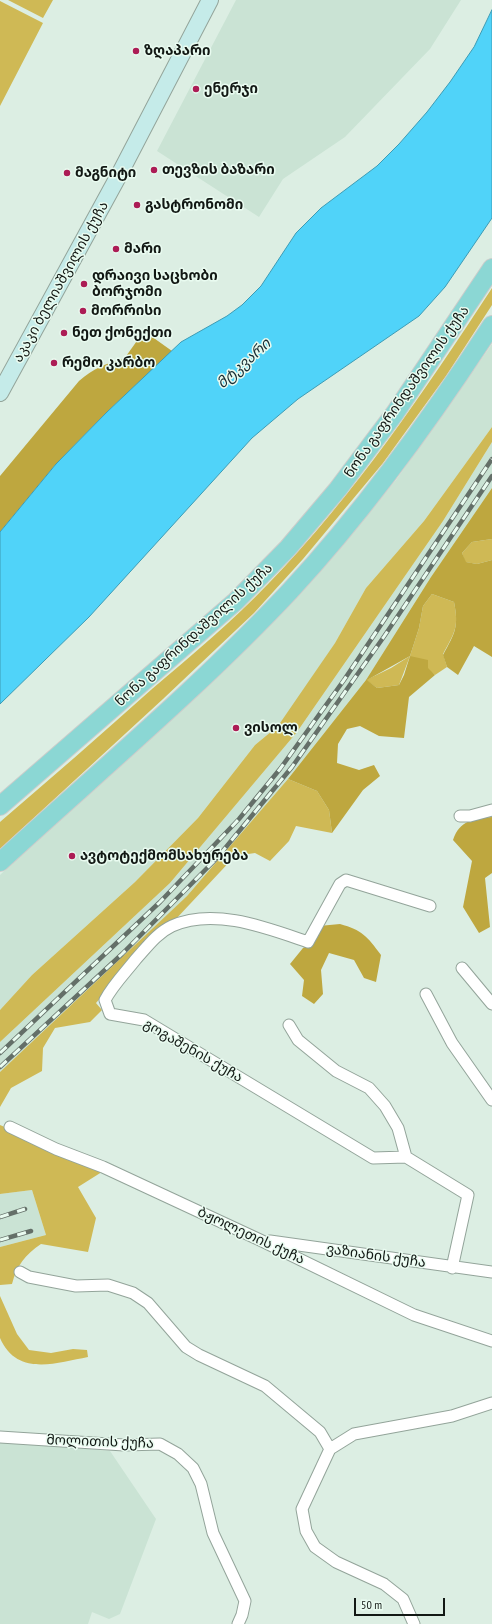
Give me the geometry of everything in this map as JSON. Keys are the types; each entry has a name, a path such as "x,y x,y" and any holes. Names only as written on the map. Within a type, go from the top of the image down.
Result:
{"main road":[{"name":"აკაკი ბელიაშვილის ქუჩა","path":"0,393 116,181 210,0"},
{"name":"ნონა გაფრინდაშვილის ქუჩა","path":"0,806 236,600 288,548 338,489 414,387 492,268"},
{"path":"0,862 213,667 290,591 361,509 398,462 492,325"}],"street":[{"path":"460,816 470,816 492,810"},
{"name":"გოგაშენის ქუჩა","path":"406,1157 373,1158 144,1020 110,1014 105,1000 112,987 156,936 171,926 190,921 214,919 241,922 308,942 340,884 346,880 430,906"},
{"path":"462,968 492,1004"},
{"path":"426,994 452,1043 492,1100"},
{"path":"289,1025 298,1040 336,1071 369,1088 385,1106 398,1128 406,1157 468,1195 452,1268"},
{"name":"ბჟოლეთის ქუჩა","path":"10,1127 56,1149 103,1167 260,1240 414,1315 492,1341"},
{"name":"ვაზიანის ქუჩა","path":"260,1240 452,1268 492,1272"},
{"path":"20,1272 29,1277 76,1286 108,1285 133,1293 148,1303 186,1347 199,1355 265,1386 320,1432 330,1449"},
{"path":"414,1624 402,1599 384,1584 336,1562 315,1547 306,1531 302,1509 330,1449 354,1434 452,1416 492,1403"},
{"name":"მოლითის ქუჩა","path":"0,1437 124,1445 160,1444 178,1454 193,1468 201,1484 213,1533 245,1601 242,1615 238,1624"}],"shaded area":[{"path":"8,0 53,0 43,18"},
{"path":"236,0 461,0 430,49 345,137 283,179 259,217 157,151"},
{"path":"0,1 43,23 0,106"},
{"path":"492,288 492,305 446,376 383,463 303,559 254,613 0,849 0,822 227,624 269,583 331,514 414,404"},
{"path":"144,331 172,351 107,412 56,464 0,532 0,476 79,381 100,367 111,362 124,359"},
{"path":"492,344 492,427 424,521 366,588 335,643 293,706 278,726 255,745 198,818 135,882 32,975 0,1010 0,875 321,568 396,480"},
{"path":"492,427 492,442 443,521 297,732 170,883 0,1042 0,1010 32,975 135,882 198,818 255,745 278,726 335,643 366,588 424,521"},
{"path":"492,442 492,488 431,577 366,680 288,779 187,896 0,1072 0,1042 170,883 297,732 443,521"},
{"path":"492,488 492,539 472,542 462,553 466,562 477,564 492,560 492,657 474,646 458,675 447,667 443,655 455,630 456,618 454,602 432,594 423,606 419,628 410,656 428,660 428,668 435,675 409,697 404,738 379,736 360,726 347,729 338,744 337,763 359,770 374,765 380,776 363,790 332,833 329,810 317,791 288,779 366,680 431,577","holes":["410,656 399,685 377,688 367,680"]},
{"path":"492,539 492,560 477,564 465,562 462,553 472,542"},
{"path":"432,594 454,602 456,618 455,629 443,654 447,667 435,675 410,656 419,628 423,606"},
{"path":"410,656 399,685 377,688 366,680 391,668"},
{"path":"288,779 317,791 329,810 332,833 296,826 289,841 270,861 255,853 235,856 175,920 155,935 96,1003 102,1010 90,1022 55,1028 43,1048 42,1071 11,1088 0,1107 0,1072 187,896"},
{"path":"492,817 492,873 485,878 490,927 479,933 463,907 472,861 453,840 459,828 463,824 473,820"},
{"path":"340,924 359,931 372,943 381,955 376,982 364,978 354,960 329,953 321,970 323,994 314,1004 302,996 304,980 290,964 303,948 311,944 319,926"},
{"path":"0,1125 105,1170 78,1187 96,1218 88,1252 41,1244 30,1252 22,1261 16,1271 12,1284 0,1285 0,1247 46,1235 32,1190 0,1194"},
{"path":"32,1190 46,1235 0,1247 0,1194"},
{"path":"0,1296 17,1334 29,1350 51,1353 73,1349 87,1350 88,1357 51,1364 27,1363 16,1358 7,1350 0,1338"},
{"path":"0,1441 110,1451 156,1519 120,1614 109,1619 92,1612 88,1624 0,1624"}],"water":[{"name":"მტკვარი","path":"492,10 492,218 445,287 419,316 298,399 252,438 89,617 0,704 0,532 56,464 107,412 181,342 227,316 242,305 261,286 296,233 321,208 377,166 399,144 427,112 450,82 474,47"}],"railway":[{"path":"0,1053 160,902 239,819 280,769 344,680 492,459"},
{"path":"0,1067 122,954 217,858 292,767 383,638 492,476"},
{"path":"0,1217 25,1209"},
{"path":"0,1240 31,1231"}],"place":[{"name":"ზღაპარი","path":"136,51"},
{"name":"ენერჯი","path":"196,89"},
{"name":"თევზის ბაზარი","path":"154,170"},
{"name":"მაგნიტი","path":"67,173"},
{"name":"გასტრონომი","path":"137,205"},
{"name":"მარი","path":"116,249"},
{"name":"დრაივი საცხობი ბორჯომი","path":"84,284"},
{"name":"მორრისი","path":"83,311"},
{"name":"ნეთ ქონექთი","path":"64,333"},
{"name":"რემო კარბო","path":"54,363"},
{"name":"ვისოლ","path":"236,728"},
{"name":"ავტოტექმომსახურება","path":"72,856"}]}
